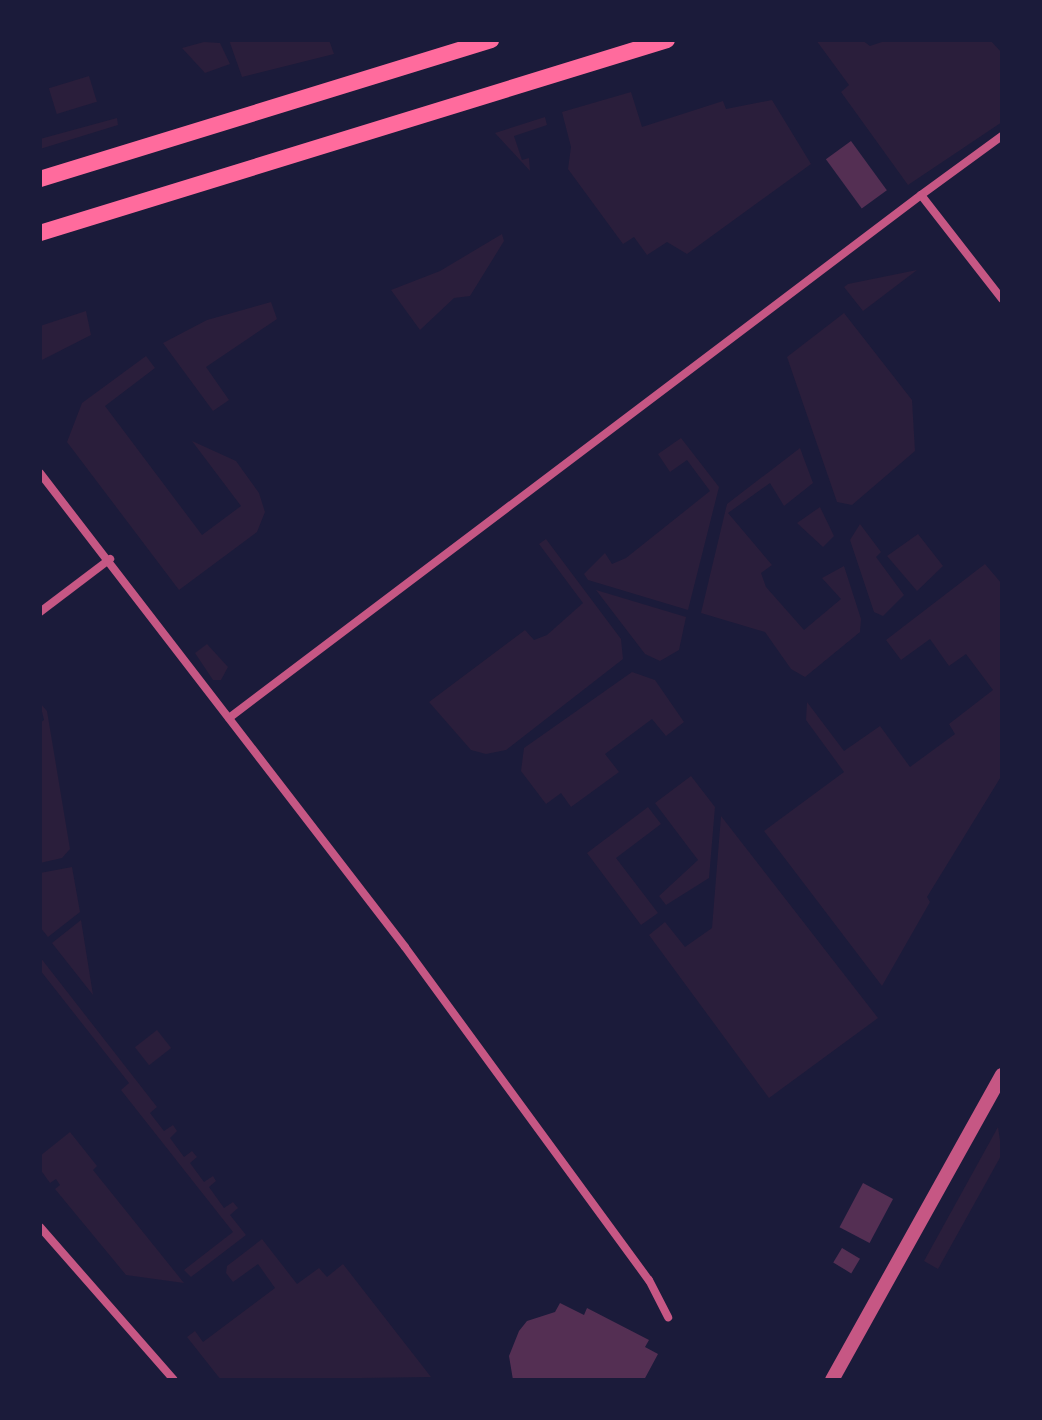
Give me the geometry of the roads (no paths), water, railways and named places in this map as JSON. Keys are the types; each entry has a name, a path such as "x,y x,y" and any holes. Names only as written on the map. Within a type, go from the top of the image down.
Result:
{"main road":[{"path":"40,179 491,40"},
{"path":"40,233 667,40"}],"street":[{"path":"229,718 1002,136"},
{"path":"921,195 1002,299"},
{"path":"40,473 110,559 405,947 649,1280 668,1317"},
{"path":"40,612 110,559"},
{"path":"832,1380 1002,1075"},
{"path":"40,1227 174,1380"}]}
